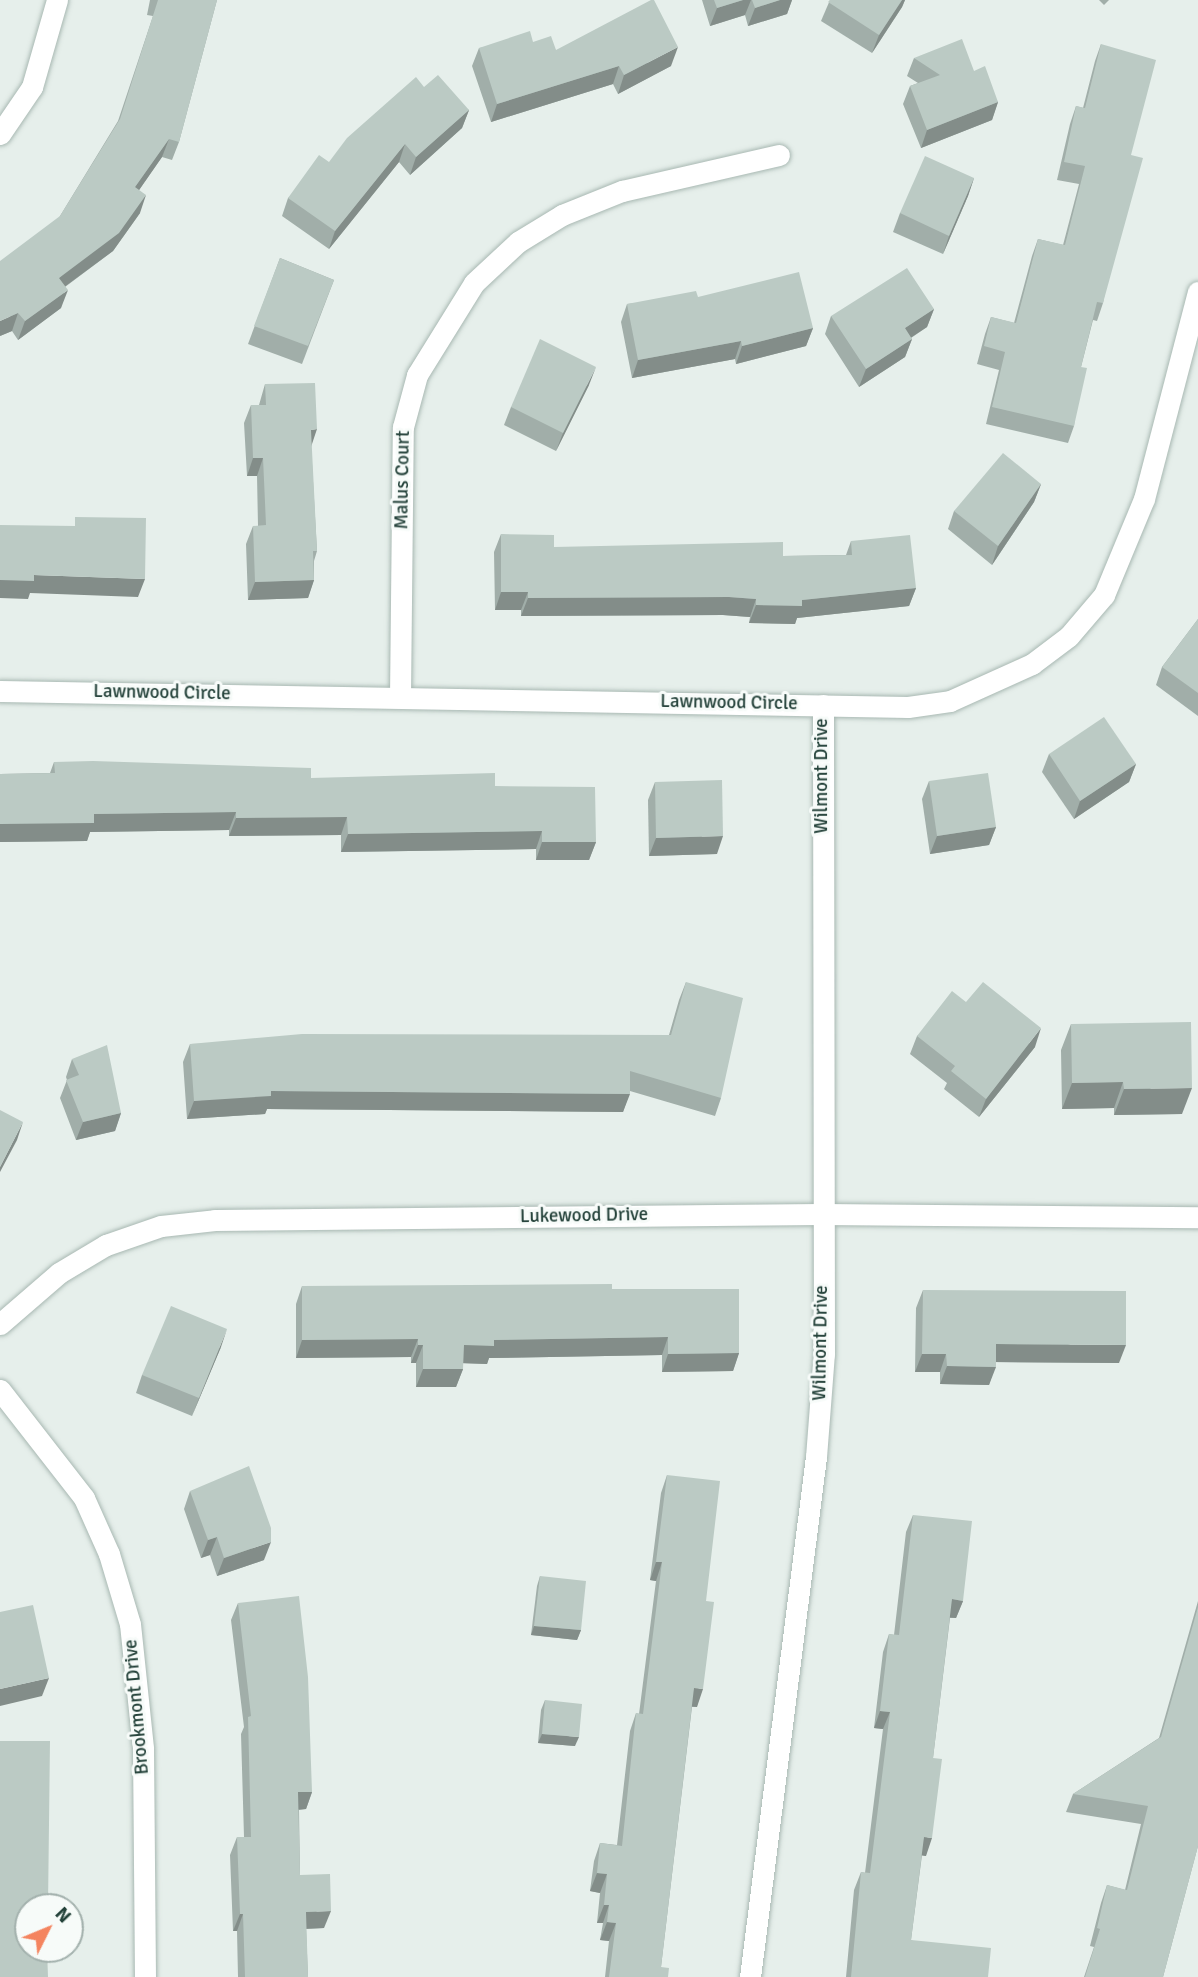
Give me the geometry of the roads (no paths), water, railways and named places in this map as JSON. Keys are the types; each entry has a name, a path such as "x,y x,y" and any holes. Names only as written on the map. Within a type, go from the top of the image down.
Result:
{"street":[{"path":"0,134 32,86 57,0"},
{"name":"Malus Court","path":"400,697 403,427 417,375 474,283 518,242 562,215 622,191 779,155"},
{"name":"Lawnwood Circle","path":"0,691 908,707 950,701 1031,664 1069,636 1104,595 1127,547 1198,292"},
{"name":"Wilmont Drive","path":"750,1977 816,1457 824,1354 821,1214 823,705"},
{"name":"Lukewood Drive","path":"0,1324 59,1273 106,1245 161,1226 215,1220 821,1214 1198,1217"},
{"name":"Brookmont Drive","path":"0,1390 84,1498 109,1554 130,1624 143,1748 145,1977"}]}
